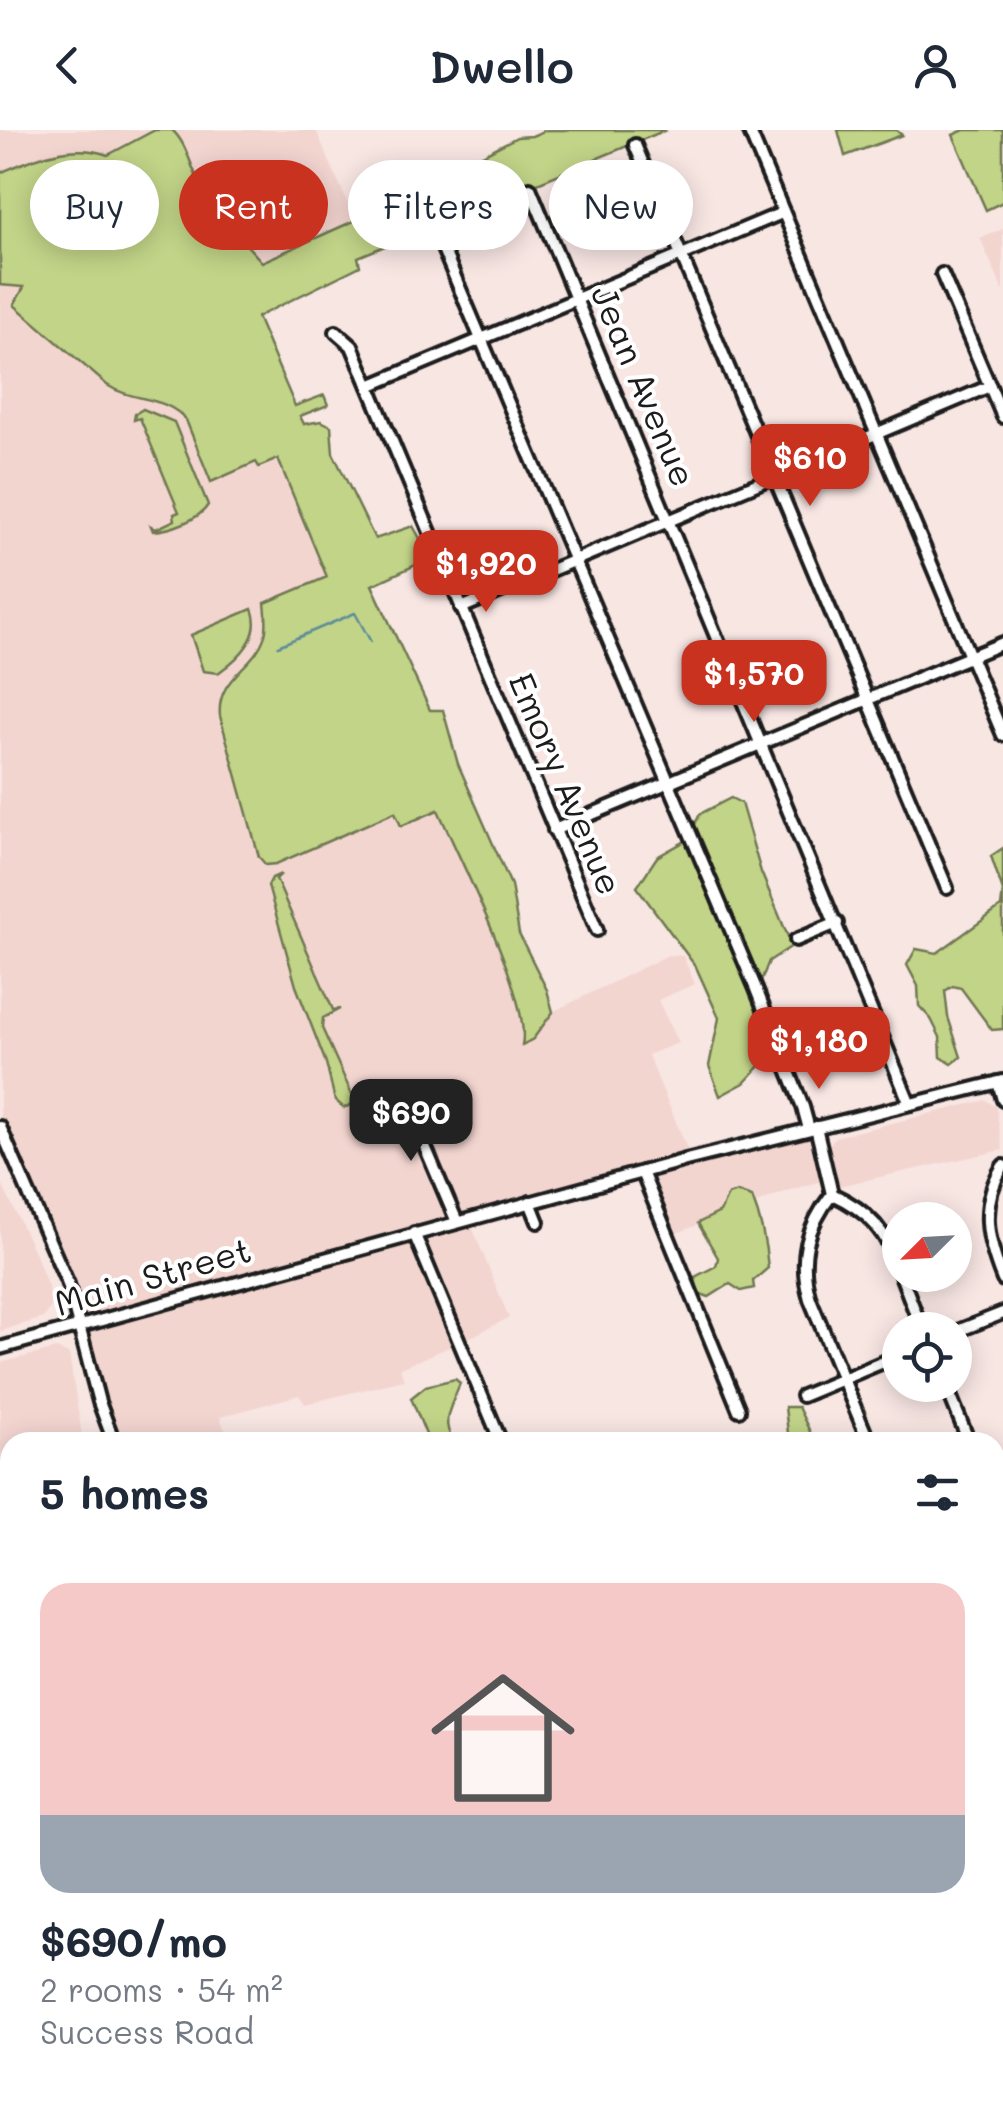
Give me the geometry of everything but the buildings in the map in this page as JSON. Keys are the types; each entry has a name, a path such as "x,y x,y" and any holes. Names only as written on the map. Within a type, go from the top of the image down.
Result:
{"street":[{"path":"748,130 1003,735"},
{"path":"636,145 947,888"},
{"name":"Jean Avenue","path":"530,188 910,1104"},
{"path":"368,386 782,214"},
{"path":"444,250 813,1128 832,1194 808,1234 803,1266 810,1299 864,1432"},
{"path":"942,274 1003,417"},
{"name":"Emory Avenue","path":"336,332 348,340 597,930"},
{"path":"461,608 990,386"},
{"path":"554,830 1003,642"},
{"path":"796,940 837,923"},
{"path":"1001,1082 1003,1100"},
{"name":"Main Street","path":"0,1348 642,1172 1001,1082"},
{"path":"401,1090 457,1222"},
{"path":"0,1126 59,1257 110,1432"},
{"path":"1003,1166 989,1196 986,1226 1003,1280"},
{"path":"642,1172 739,1410"},
{"path":"832,1194 856,1206 882,1230"},
{"path":"530,1202 538,1222"},
{"path":"414,1234 497,1432"},
{"path":"972,1325 1003,1312"},
{"path":"802,1396 882,1362"},
{"path":"953,1402 965,1432"}],"shaded area":[{"path":"0,130 170,130 183,160 179,160 179,250 223,250 550,1007 554,1011 668,955 683,956 695,984 658,1000 678,1043 648,1055 691,1158 816,1127 829,1179 669,1236 642,1172 415,1233 459,1343 400,1368 404,1380 305,1404 299,1395 220,1417 225,1432 111,1432 82,1327 0,1127"},
{"path":"172,130 316,130 348,204 348,223 328,232 328,160 189,160 180,137"},
{"path":"1003,229 1003,291 980,238"},
{"path":"251,250 289,250 262,262"},
{"path":"986,1100 996,1107 1003,1150 839,1186 829,1145 835,1137"},
{"path":"0,1180 38,1260 51,1307 43,1318 0,1331"},
{"path":"470,1222 509,1318 463,1341 420,1235"},
{"path":"56,1349 69,1354 81,1432 0,1432 0,1363"}],"green space":[{"path":"155,130 172,130 177,136 190,160 179,160 179,250 251,250 262,262 289,250 328,250 328,233 348,224 348,250 375,250 358,257 360,266 257,317 295,406 324,395 328,405 300,416 304,424 321,421 331,426 333,453 375,539 413,526 431,558 372,585 430,710 443,710 458,764 511,885 519,934 547,990 553,1012 533,1039 522,1045 522,1024 505,964 438,810 401,826 395,812 276,864 266,865 259,857 220,716 220,703 230,682 265,635 265,603 327,577 278,459 259,467 256,462 211,482 186,420 178,412 107,385 14,305 24,287 0,285 0,173 30,161 30,250 159,250 159,160 32,160 81,150 108,155"},
{"path":"546,130 666,130 593,160 549,160 549,178 529,186 529,160 473,160 517,137"},
{"path":"838,130 896,130 902,135 845,156"},
{"path":"964,130 1003,130 1003,202 986,210 953,135"},
{"path":"143,409 174,422 208,505 198,515 168,529 153,531 151,526 156,529 175,520 174,514 179,512 140,418 134,420 135,414"},
{"path":"252,609 254,628 247,646 218,673 203,671 191,635"},
{"path":"731,798 741,803 761,872 792,946 769,961 754,999 777,1017 803,1013 817,1017 835,1036 815,1055 796,1054 765,1061 744,1083 720,1096 709,1066 719,1018 696,967 637,887 657,857 687,840 700,814"},
{"path":"1003,848 1003,891 991,856"},
{"path":"281,874 276,879 333,1010 340,1009 323,1018 322,1028 353,1097 376,1094 344,1108 335,1100 326,1063 296,986 268,886 272,878"},
{"path":"1003,891 1003,1029 992,1030 961,988 953,986 945,991 948,1017 961,1057 952,1064 941,1057 940,1037 919,1006 918,986 907,965 916,949 937,953 1001,907"},
{"path":"737,1192 752,1197 763,1232 768,1268 753,1281 754,1288 741,1291 730,1284 709,1297 698,1293 695,1277 716,1266 718,1258 698,1223 720,1212 728,1195"},
{"path":"455,1379 460,1383 447,1420 449,1432 425,1432 411,1398 426,1386"},
{"path":"785,1407 798,1407 810,1432 788,1432"}],"waterway":[{"path":"278,646 355,613 371,642"}]}
